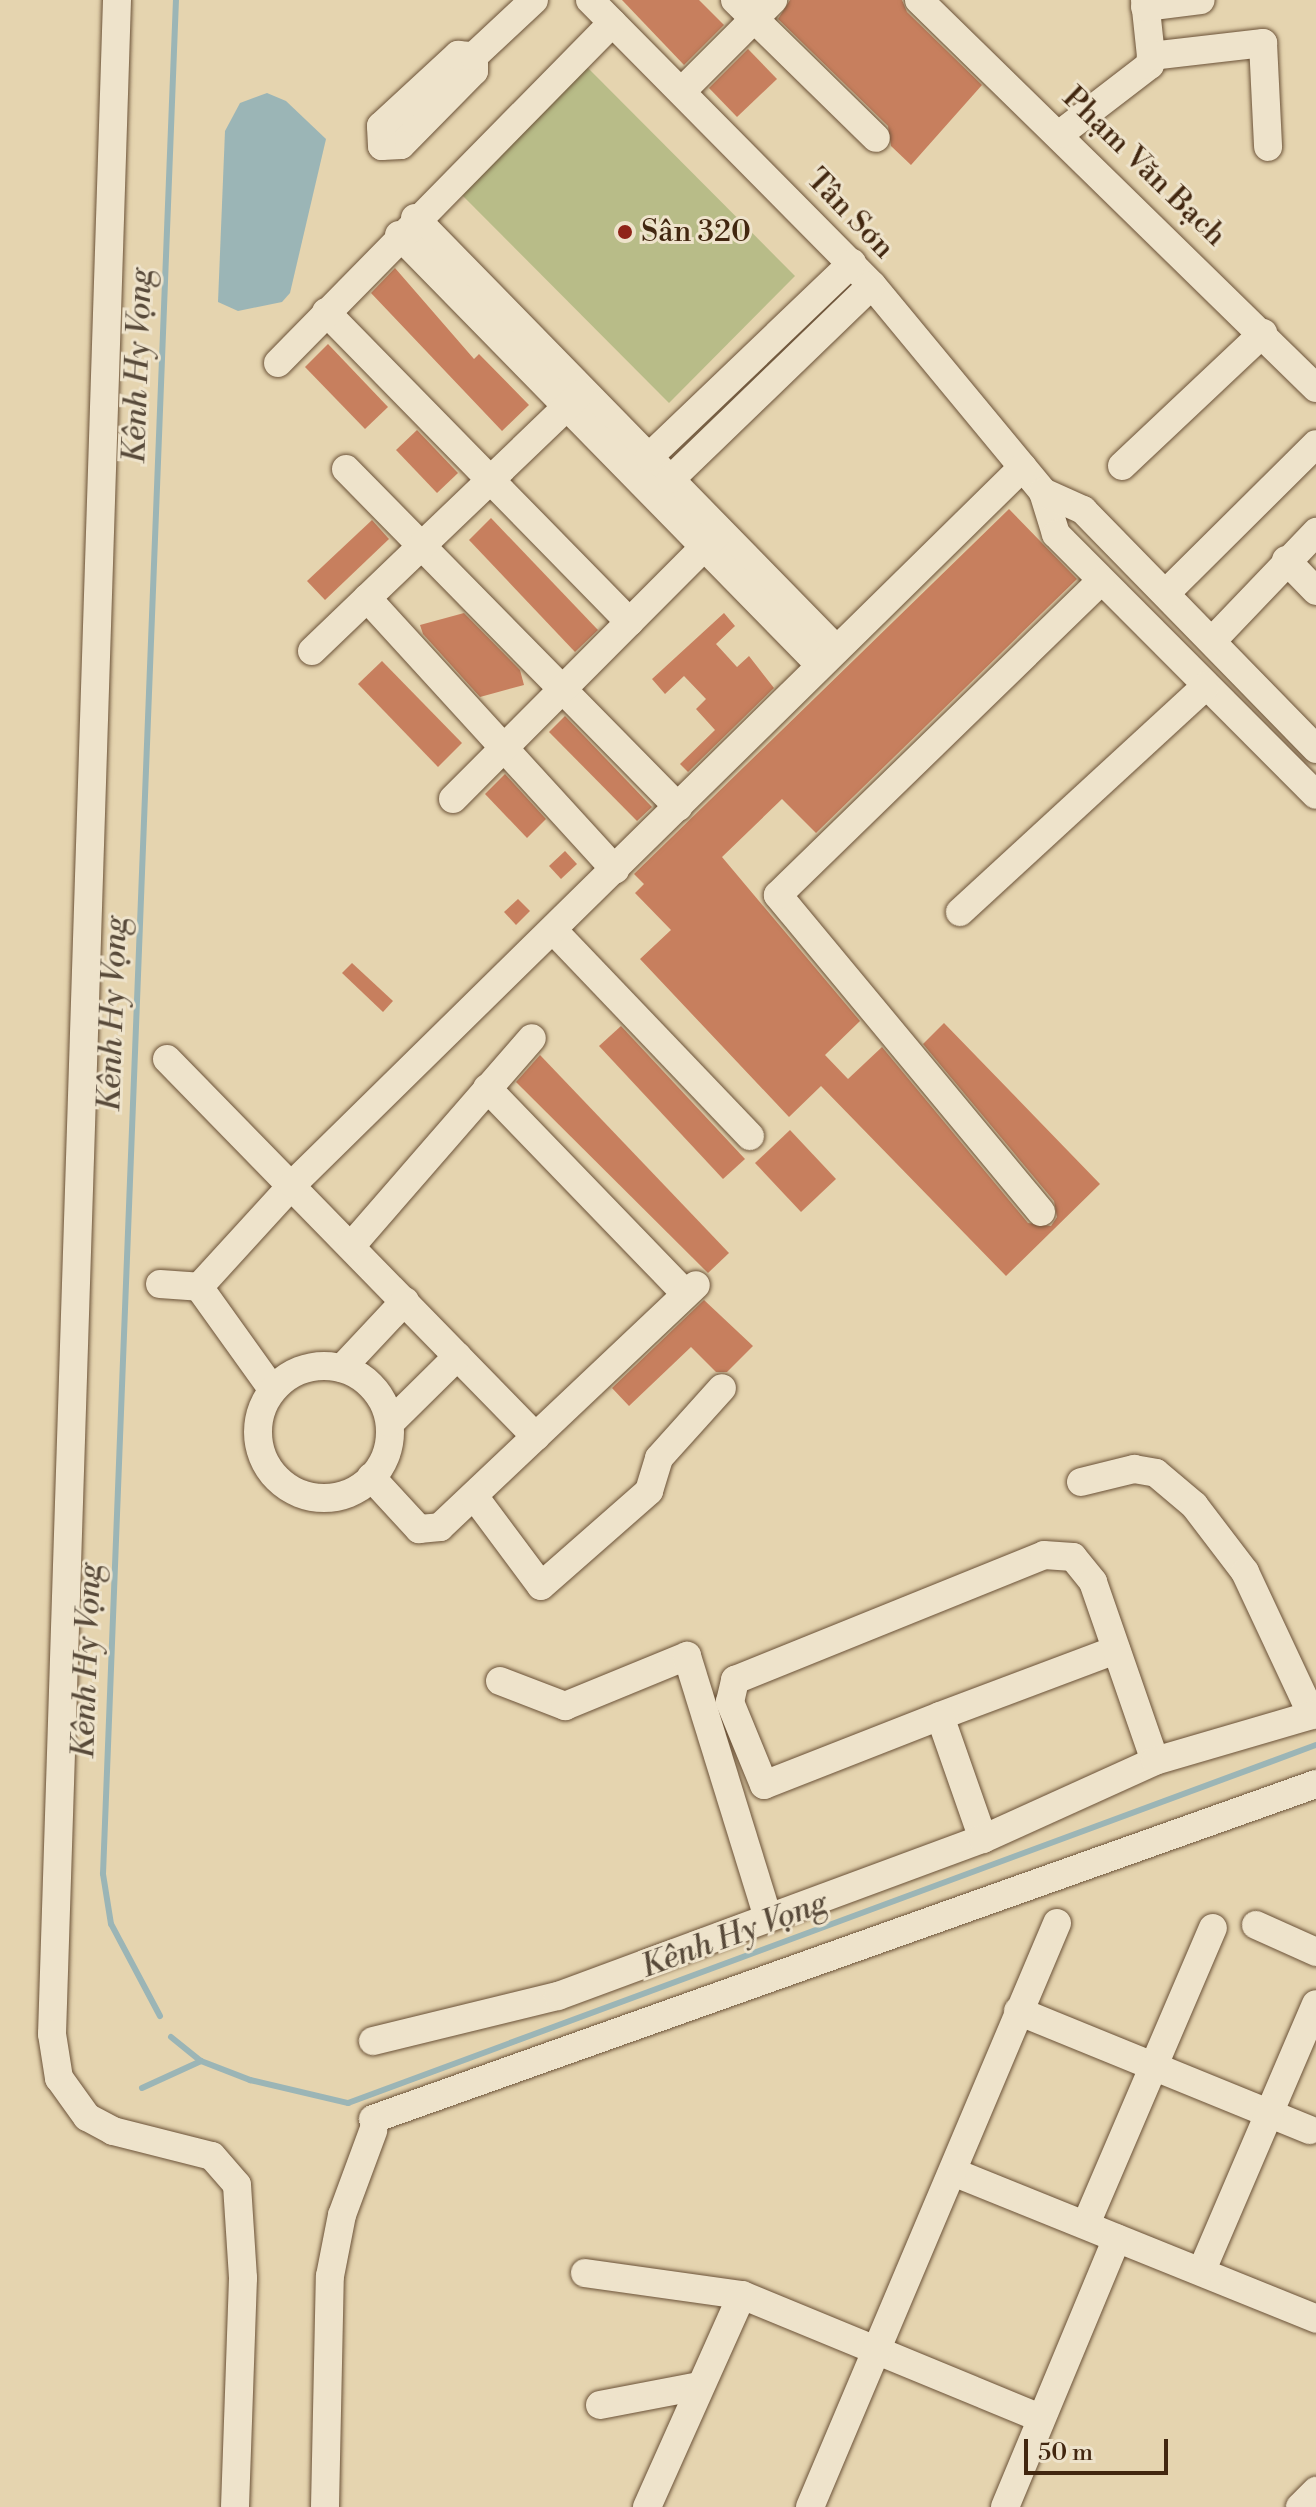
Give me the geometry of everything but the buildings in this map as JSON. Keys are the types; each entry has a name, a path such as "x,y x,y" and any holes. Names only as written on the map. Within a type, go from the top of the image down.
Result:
{"street":[{"path":"117,0 52,2034 59,2078 69,2100 87,2117 113,2131 212,2156 237,2185 243,2278 235,2507"},
{"path":"474,56 534,0"},
{"name":"Tân Sơn","path":"590,0 852,263 1043,492 1056,534 1316,795"},
{"name":"Phạm Văn Bạch","path":"919,0 1060,134 1316,388"},
{"path":"1060,134 1150,65 1145,4 1201,0"},
{"path":"682,91 754,6 876,138"},
{"path":"278,363 407,226 612,23"},
{"path":"1151,56 1263,43 1268,147"},
{"path":"407,226 828,657"},
{"path":"649,457 852,263"},
{"path":"671,479 872,285"},
{"path":"326,312 630,622"},
{"path":"1122,466 1263,333"},
{"path":"575,398 649,457 671,479 713,539"},
{"path":"312,651 575,398"},
{"path":"1166,593 1316,444"},
{"path":"199,1287 293,1184 1023,467"},
{"path":"346,469 678,807"},
{"name":"Tân Sơn","path":"1043,492 1083,510 1316,749"},
{"path":"1212,641 1316,532"},
{"path":"453,799 713,539"},
{"path":"1286,560 1316,591"},
{"path":"1041,1212 778,895 1101,581"},
{"path":"367,598 615,870"},
{"path":"960,912 1206,686"},
{"path":"553,930 750,1136"},
{"path":"352,1245 532,1038"},
{"path":"167,1059 293,1184 536,1437"},
{"path":"371,1477 419,1529 431,1531 474,1496 691,1290 487,1088"},
{"path":"160,1284 199,1287"},
{"path":"199,1287 272,1389"},
{"path":"342,1368 405,1301"},
{"path":"390,1423 458,1356"},
{"path":"310,1366 342,1368 371,1384 390,1423 389,1445 371,1477 348,1494 327,1499 285,1487 265,1461 257,1429 272,1389 310,1366"},
{"path":"474,1496 541,1586 649,1491 659,1458 722,1388"},
{"path":"373,2041 558,1996 767,1914 983,1839 1155,1761 1314,1714 1245,1572 1194,1505 1156,1473 1134,1469 1081,1482"},
{"path":"1116,1650 764,1785 730,1702 735,1680 1044,1555 1073,1557 1093,1582 1155,1761"},
{"path":"500,1681 565,1706 687,1656 767,1914"},
{"path":"940,1716 983,1839"},
{"path":"325,2507 330,2276 342,2215 373,2125 1316,1784"},
{"path":"810,2507 1057,1923"},
{"path":"1256,1925 1316,1952"},
{"path":"1086,2224 1213,1928"},
{"path":"1202,2270 1316,2004"},
{"path":"1018,2011 1314,2135"},
{"path":"953,2172 1202,2270 1316,2319"},
{"path":"1005,2507 1117,2238"},
{"path":"585,2273 742,2295 1041,2418"},
{"path":"647,2507 742,2295"},
{"path":"600,2405 699,2386"},
{"path":"1300,2507 1316,2491"}],"green space":[{"name":"Sân 320","path":"582,62 795,276 669,403 455,188"}],"water":[{"path":"267,93 286,101 326,139 290,293 282,302 238,311 218,302 225,131 240,103"}],"waterway":[{"name":"Kênh Hy Vọng","path":"160,2016 111,1924 103,1874 176,0"},
{"name":"Kênh Hy Vọng","path":"171,2037 201,2061 250,2080 348,2103 1316,1745"},
{"path":"142,2088 201,2061"}],"place":[{"name":"Sân 320","path":"625,232"}]}
